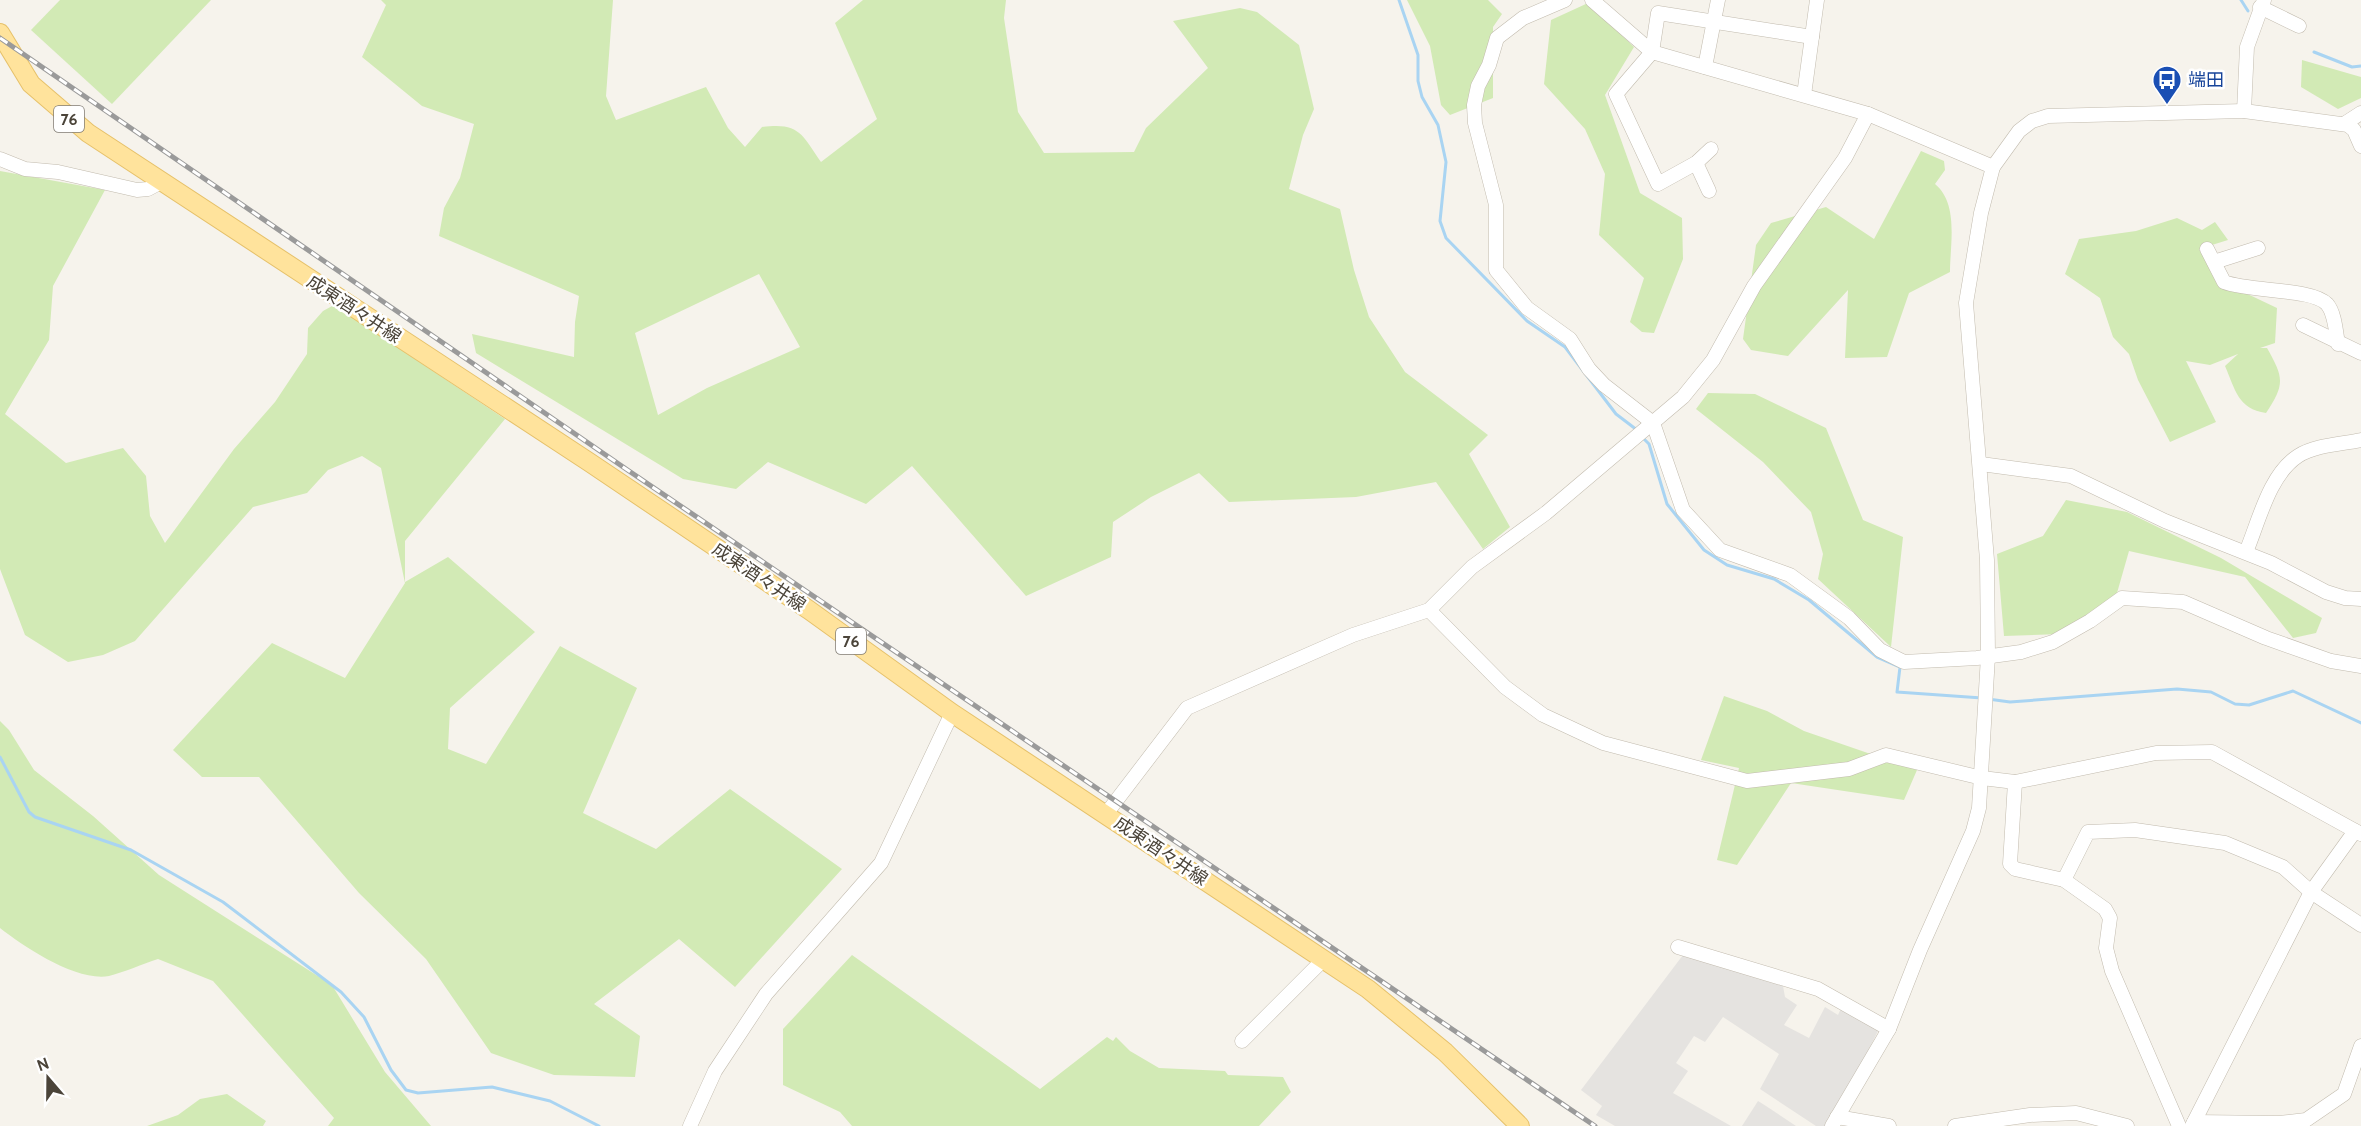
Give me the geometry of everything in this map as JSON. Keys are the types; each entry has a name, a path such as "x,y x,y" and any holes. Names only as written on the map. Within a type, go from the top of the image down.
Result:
{"main road":[{"name":"成東酒々井線","path":"0,33 31,84 50,103 161,182 809,610 952,713 1324,959 1412,1023 1520,1126"}],"street":[{"path":"1565,0 1523,18 1497,38 1489,65 1478,86 1474,105 1475,123 1496,205 1496,270 1527,308 1570,339 1589,369 1604,385 1653,423 1683,510 1720,550 1790,575 1849,618 1880,650 1904,662 2021,652 2053,642 2090,621 2122,598 2151,598 2183,602 2266,638 2331,661 2361,666"},
{"path":"1592,0 1652,52 1868,114 1993,167"},
{"path":"1705,67 1718,0"},
{"path":"1804,95 1817,0"},
{"path":"2244,111 2247,46 2262,4 2299,26"},
{"path":"1711,149 1696,163 1658,184 1616,94 1652,52 1658,13 1812,37"},
{"path":"1889,1126 1835,1122 1889,1029 1920,950 1973,831 1982,778 1988,656 1987,560 1981,464 1966,303 1980,213 1993,167 2019,132 2032,121 2048,116 2244,111 2344,124 2354,130 2361,146"},
{"path":"2344,124 2361,113"},
{"path":"1106,814 1186,708 1353,635 1429,610 1472,567 1546,513 1683,397 1713,360 1754,286 1845,158 1868,114"},
{"path":"0,159 25,169 58,172 137,190 148,189 161,182"},
{"path":"1696,163 1709,191"},
{"path":"2207,249 2224,282 2238,288 2306,295 2327,303 2338,344"},
{"path":"2214,262 2258,249"},
{"path":"2303,325 2338,344 2361,353"},
{"path":"2246,552 2273,486 2285,466 2300,455 2361,440"},
{"path":"1981,464 2072,476 2165,521 2246,552 2326,592 2344,598 2361,598"},
{"path":"1429,610 1505,687 1543,715 1603,743 1747,781 1849,770 1886,755 1982,778 2015,782 2156,753 2212,752 2358,832 2311,892 2193,1124 2279,1123 2306,1120 2321,1112 2344,1094 2361,1044"},
{"path":"690,1126 715,1071 766,994 881,863 952,713"},
{"path":"2015,782 2010,864 2015,869 2064,880 2105,909 2110,918 2106,948 2112,971 2179,1126"},
{"path":"2064,880 2088,832 2136,830 2225,843 2283,867 2311,892 2361,925"},
{"path":"1678,947 1818,989 1889,1029"},
{"path":"1242,1041 1324,959"},
{"path":"2318,1126 2321,1112"},
{"path":"1955,1126 2030,1115 2076,1113 2127,1126"}],"green space":[{"path":"60,0 211,0 112,104 31,30"},
{"path":"381,0 613,0 606,96 616,120 706,87 728,128 745,147 762,127 784,126 792,128 804,137 821,162 877,119 835,23 863,0 1006,0 1004,18 1018,112 1044,153 1134,152 1146,128 1208,68 1173,21 1240,8 1257,12 1299,45 1314,109 1303,135 1289,189 1340,209 1354,270 1369,317 1405,372 1488,435 1469,454 1510,527 1483,549 1436,482 1356,497 1229,502 1199,473 1151,497 1113,522 1111,557 1026,596 912,466 866,504 768,462 736,489 683,479 476,353 472,334 574,357 575,322 579,296 439,236 444,208 460,178 474,124 422,106 362,57 386,5","holes":["759,274 800,347 707,388 658,415 635,333"]},
{"path":"1407,0 1488,0 1502,14 1493,27 1493,98 1450,115 1441,105 1430,46"},
{"path":"1588,3 1634,47 1605,95 1640,193 1682,218 1683,259 1654,333 1642,332 1630,322 1644,278 1599,235 1605,174 1585,129 1544,84 1551,20"},
{"path":"2302,60 2361,77 2361,98 2338,109 2301,87"},
{"path":"1921,151 1944,161 1945,170 1935,184 1943,192 1950,213 1952,237 1950,272 1909,293 1887,357 1845,358 1848,290 1788,356 1751,350 1743,339 1756,245 1771,223 1826,207 1874,239"},
{"path":"0,171 105,190 53,286 49,340 5,414 66,463 123,448 146,476 150,516 165,543 234,449 275,402 307,354 308,328 323,311 334,305 505,419 405,541 405,582 448,557 535,632 450,708 448,749 486,764 560,646 637,688 583,813 656,849 730,789 842,869 735,987 679,939 594,1004 640,1036 635,1077 554,1075 491,1053 426,959 359,893 259,777 202,777 173,750 272,643 345,678 405,583 381,468 362,456 328,470 307,493 253,507 135,641 103,655 68,662 25,635 0,569"},
{"path":"2177,218 2202,230 2215,222 2228,240 2199,249 2218,280 2277,308 2275,343 2260,348 2267,348 2277,367 2280,381 2277,395 2266,413 2249,407 2235,390 2225,366 2238,354 2210,365 2186,361 2216,422 2170,442 2138,380 2129,354 2113,337 2100,298 2065,274 2079,239 2136,231"},
{"path":"1708,393 1755,394 1826,428 1863,520 1903,537 1891,647 1818,579 1823,554 1811,512 1763,462 1696,409"},
{"path":"2066,500 2127,512 2221,558 2322,618 2316,633 2293,638 2245,577 2129,551 2117,593 2062,634 2004,636 1997,554 2043,536"},
{"path":"1724,696 1767,711 1804,731 1917,770 1904,800 1791,783 1737,865 1717,860 1739,768 1701,760"},
{"path":"0,721 9,730 34,770 93,816 159,875 332,985 385,1072 431,1126 328,1126 334,1118 213,981 158,959 109,976 82,974 37,953 0,928"},
{"path":"852,955 1040,1089 1107,1037 1113,1041 1116,1037 1130,1051 1159,1068 1225,1071 1228,1075 1283,1077 1291,1092 1259,1126 852,1126 840,1112 783,1085 783,1029"},
{"path":"227,1094 266,1121 263,1126 147,1126 178,1115 200,1099"}],"shaded area":[{"path":"1683,955 1783,986 1785,997 1797,1005 1784,1025 1809,1038 1825,1007 1838,1015 1842,1006 1880,1027 1851,1085 1825,1126 1816,1126 1760,1089 1779,1054 1723,1017 1705,1042 1694,1036 1676,1063 1688,1071 1673,1093 1731,1126 1615,1126 1596,1115 1602,1106 1581,1090"},
{"path":"1758,1101 1766,1106 1796,1126 1742,1126"}],"waterway":[{"path":"1399,0 1418,55 1418,81 1422,97 1438,125 1446,162 1440,221 1446,238 1527,321 1565,347 1616,414 1637,430"},
{"path":"2241,0 2248,11"},
{"path":"2314,52 2352,67 2361,66"},
{"path":"1643,438 1649,444 1667,504 1704,550 1727,565 1774,579 1809,600 1877,657 1900,667 1897,692 1982,698"},
{"path":"1988,699 2010,702 2177,689 2211,692 2235,704 2249,705 2293,691 2361,723"},
{"path":"0,757 29,812 35,817 131,850 223,902 341,992 364,1017 391,1070 406,1090 418,1093 492,1087 550,1101 599,1126"}],"railway":[{"path":"0,38 629,471 1595,1126"}],"place":[{"name":"端田","path":"2167,106"}]}
